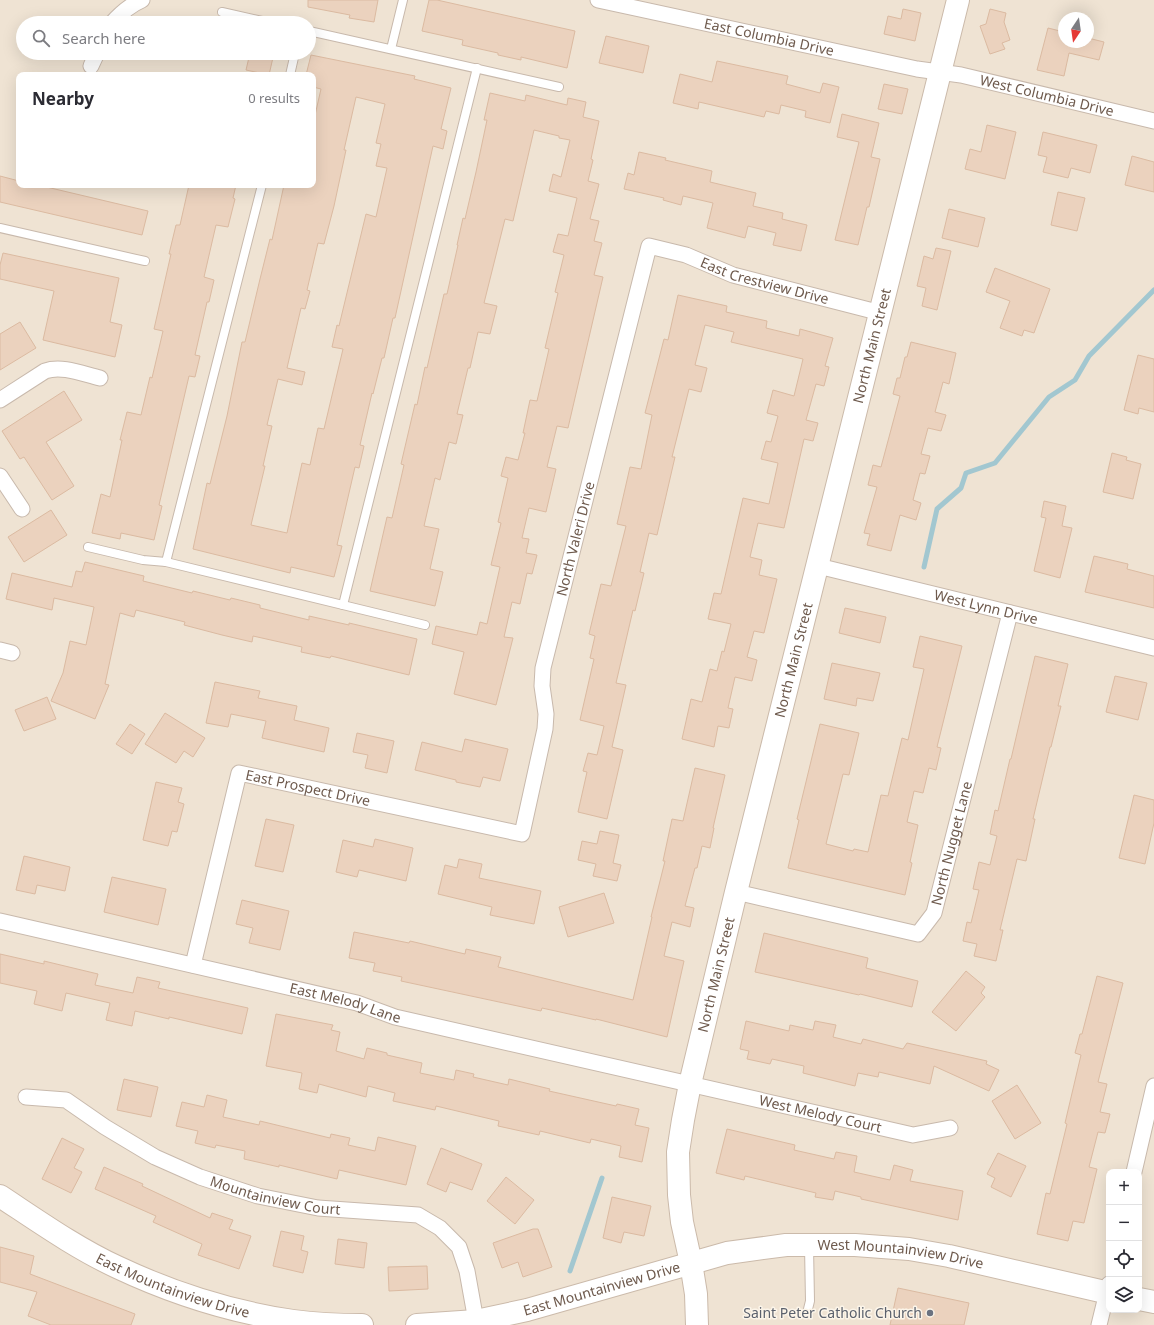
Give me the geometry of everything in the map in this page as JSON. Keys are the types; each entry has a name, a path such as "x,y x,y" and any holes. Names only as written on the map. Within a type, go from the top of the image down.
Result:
{"street":[{"path":"118,16 132,4 142,0"},
{"name":"East Columbia Drive","path":"598,0 917,69 940,72"},
{"name":"North Main Street","path":"696,1325 696,1294 682,1222 679,1195 678,1152 690,1084 736,892 958,0"},
{"name":"West Columbia Drive","path":"940,72 961,75 1154,121"},
{"name":"East Crestview Drive","path":"649,246 686,255 733,275 881,313"},
{"name":"North Valeri Drive","path":"522,834 545,729 546,714 542,686 543,668 649,246"},
{"path":"0,400 45,371 53,368 100,378"},
{"path":"0,476 22,509"},
{"name":"West Lynn Drive","path":"818,566 1154,648"},
{"name":"North Nugget Lane","path":"736,892 918,934 934,914 1010,613"},
{"name":"East Prospect Drive","path":"193,965 239,773 522,834"},
{"name":"East Melody Lane","path":"0,921 357,1003 395,1017 690,1084"},
{"name":"West Melody Court","path":"690,1084 913,1135 950,1128"},
{"path":"1135,1169 1154,1086"},
{"name":"Mountainview Court","path":"26,1097 66,1100 105,1127 155,1157 200,1177 258,1196 318,1208 418,1215 440,1228 459,1247 467,1271 476,1321"},
{"name":"East Mountainview Drive","path":"0,1196 58,1234 116,1266 168,1288 227,1307 293,1323 362,1325"},
{"name":"West Mountainview Drive","path":"690,1263 727,1253 786,1245 855,1245 909,1249 956,1257 1106,1290"},
{"name":"East Mountainview Drive","path":"417,1325 476,1321 534,1308 690,1263"},
{"path":"1100,1325 1106,1299"},
{"path":"1142,1300 1154,1302"}],"lane":[{"path":"391,49 403,0"},
{"path":"222,12 240,16"},
{"path":"316,33 559,86"},
{"path":"291,72 293,60"},
{"path":"343,605 477,68"},
{"path":"166,562 261,188"},
{"path":"0,228 145,261"},
{"path":"88,548 143,560 166,562 425,625"},
{"path":"808,1245 810,1301 808,1309"}],"shaded area":[{"path":"0,0 1154,0 1154,1325 0,1325"}],"building":[{"path":"308,0 378,0 374,22 349,18 350,15 308,7"},
{"path":"429,0 437,0 575,31 567,68 521,57 521,60 498,55 498,53 462,45 463,40 422,31"},
{"path":"903,9 921,13 915,41 884,34 888,16 901,19"},
{"path":"990,9 1006,13 1004,22 1010,40 1002,43 1005,49 990,54 980,26 986,24"},
{"path":"1048,28 1058,30 1058,48 1094,48 1094,40 1104,42 1099,60 1069,53 1064,76 1037,70"},
{"path":"606,36 649,46 643,73 599,63"},
{"path":"316,56 415,76 414,79 451,88 441,129 447,131 443,149 433,146 395,318 393,318 384,358 382,358 373,394 372,393 360,445 364,446 359,468 355,467 337,545 342,546 334,577 291,567 290,573 193,549 207,483 210,484 227,416 242,342 245,342 270,239 272,240 283,188 316,188 316,111 321,89 316,88 316,72 307,72 310,60 316,60","holes":["356,97 385,104 376,143 381,144 376,166 387,168 376,217 366,214 339,326 337,325 332,347 343,349 324,429 318,428 310,465 302,463 287,533 251,525 265,466 263,466 272,426 267,425 278,379 302,385 305,372 287,368 301,308 305,309 310,291 307,290 318,243 324,244 334,206 346,150 344,150"]},
{"path":"248,60 272,60 270,72 255,72 246,70"},
{"path":"717,61 788,76 786,84 820,93 823,83 839,87 830,123 805,117 806,111 781,105 779,114 766,111 764,117 699,102 698,109 673,103 680,74 712,82"},
{"path":"884,84 908,89 902,114 878,109"},
{"path":"490,93 525,101 526,95 567,105 568,98 586,102 583,117 599,121 588,181 599,184 590,219 599,221 594,241 602,243 594,275 603,277 568,428 557,426 547,467 556,469 546,512 529,508 522,538 529,539 526,553 537,555 532,574 527,573 520,604 512,602 504,637 513,638 496,705 454,694 464,652 432,644 436,626 477,635 480,622 487,624 500,567 491,565 501,523 498,522 508,478 501,476 506,457 518,460 525,433 523,433 530,400 537,401 549,349 545,348 558,293 555,292 564,255 553,252 558,234 568,236 577,198 549,191 553,174 561,177 570,140 534,130 513,221 505,219 484,303 497,306 490,334 478,332 457,414 463,415 456,444 449,442 440,480 435,478 424,526 439,529 430,569 443,572 435,606 370,591 387,517 392,518 404,465 401,464 415,404 417,405 425,367 427,368 444,294 447,294 463,218 465,219 476,172 487,120 484,120"},
{"path":"842,114 879,123 871,157 880,159 869,207 867,207 858,245 835,240 859,142 837,137"},
{"path":"987,125 1016,132 1005,179 965,169 970,149 981,152"},
{"path":"1043,132 1097,145 1090,173 1071,168 1068,178 1043,172 1047,157 1038,155"},
{"path":"639,152 712,171 710,182 756,193 753,206 783,213 782,219 807,225 801,251 773,245 776,233 748,226 745,238 707,228 713,203 683,196 681,205 663,200 664,198 624,189 628,173 634,175"},
{"path":"1132,156 1154,162 1154,192 1125,185"},
{"path":"0,176 16,180 16,188 51,188 148,211 142,235 0,202"},
{"path":"188,188 235,188 233,198 235,199 228,227 216,225 204,277 214,280 209,302 207,302 195,355 200,356 195,377 189,376 159,505 162,506 154,540 121,533 120,539 92,533 101,494 110,497 122,440 120,440 127,412 141,415 150,377 152,378 163,331 154,329 176,225 180,225"},
{"path":"1058,192 1085,198 1077,231 1051,225"},
{"path":"949,209 985,218 978,247 942,238"},
{"path":"936,248 951,251 937,310 922,306 926,288 917,286 924,256 933,259"},
{"path":"3,253 119,278 110,322 122,325 115,357 43,340 54,291 0,279 0,265"},
{"path":"995,268 1050,289 1034,333 1024,330 1022,336 1000,328 1010,301 986,292"},
{"path":"678,295 727,306 726,312 767,321 766,328 799,336 800,329 833,338 825,366 829,367 824,386 816,384 806,420 818,423 813,441 804,439 784,528 758,523 750,557 762,560 759,575 777,579 764,633 754,631 747,657 757,660 752,681 735,677 728,708 733,709 729,728 718,726 714,747 682,739 691,699 702,702 710,669 717,671 722,651 724,652 731,624 708,619 714,593 721,594 743,498 769,504 778,463 761,459 766,441 771,442 778,416 767,413 773,390 794,396 803,359 731,342 734,332 705,325 695,365 707,368 701,392 689,389 672,457 675,457 657,535 649,533 640,572 644,573 635,611 633,610 616,683 626,685 612,747 623,750 607,819 578,812 587,772 583,771 588,753 597,755 604,726 580,720 594,659 590,658 595,636 589,634 601,584 611,586 626,526 617,524 630,467 641,469 652,415 645,413 664,339 668,340"},
{"path":"20,322 36,348 0,370 0,334"},
{"path":"911,342 956,353 949,384 943,382 935,412 946,415 941,431 928,428 921,454 930,456 925,474 920,473 913,500 921,503 916,520 900,515 891,551 867,545 870,534 864,533 877,487 868,485 873,465 881,467 900,396 893,394 897,378 900,378 905,357 907,357"},
{"path":"1138,355 1154,359 1154,412 1139,408 1138,414 1124,410"},
{"path":"64,391 82,420 46,442 74,486 52,500 24,457 20,459 2,431"},
{"path":"1112,453 1127,457 1126,460 1141,464 1133,499 1103,492"},
{"path":"1044,501 1066,506 1062,526 1072,528 1060,578 1034,571 1046,518 1041,517"},
{"path":"51,510 67,535 24,562 8,537"},
{"path":"1094,556 1128,564 1127,569 1154,576 1154,608 1085,592"},
{"path":"85,562 144,576 143,581 192,593 193,591 230,600 231,598 260,605 260,608 309,620 309,616 349,625 349,623 417,639 409,675 331,656 330,658 301,652 302,647 253,636 252,642 222,635 184,625 185,622 136,610 134,617 120,613 105,684 109,685 95,719 51,701 63,673 70,641 86,645 94,607 54,598 52,610 6,599 12,573 72,587 76,571 82,572"},
{"path":"845,608 886,617 880,643 839,633"},
{"path":"920,636 962,646 937,747 941,748 936,770 929,768 923,793 914,791 907,822 918,825 905,895 788,868 799,820 797,819 820,724 859,733 849,775 843,774 826,844 853,851 854,849 868,852 881,795 888,796 902,738 908,740 924,669 913,667"},
{"path":"1035,656 1068,664 1058,706 1061,706 1033,819 1035,819 1026,861 1017,859 1000,930 1003,930 996,961 974,956 977,944 963,941 967,922 971,923 979,890 973,889 979,862 990,865 997,836 990,834 995,810 998,811"},
{"path":"832,663 880,673 873,701 857,698 856,706 824,699"},
{"path":"1115,676 1147,683 1138,720 1106,712"},
{"path":"215,682 260,691 258,698 297,706 294,720 329,728 324,752 262,738 266,721 231,714 228,727 206,723"},
{"path":"47,697 56,719 24,731 15,710"},
{"path":"165,713 205,738 193,757 184,751 176,763 145,744"},
{"path":"130,724 145,734 132,754 116,744"},
{"path":"357,733 394,741 387,773 365,768 368,755 353,752"},
{"path":"465,739 508,749 500,781 483,777 480,787 456,782 456,780 415,770 422,742 462,752"},
{"path":"695,768 725,775 710,848 702,846 685,906 694,908 690,927 672,922 664,956 684,961 667,1037 596,1019 542,1008 541,1011 401,981 402,977 373,971 375,963 349,958 354,932 409,943 410,941 465,954 466,949 501,957 498,967 633,1000 665,861 663,861 672,819 683,821"},
{"path":"156,782 182,788 178,802 184,804 177,832 172,831 168,846 143,840"},
{"path":"1134,795 1154,800 1154,823 1145,864 1119,858"},
{"path":"266,819 294,825 283,872 255,866"},
{"path":"600,831 619,835 613,863 621,865 617,881 593,876 596,864 578,860 582,841 597,844"},
{"path":"375,839 413,848 406,881 359,870 357,877 336,872 343,840 373,847"},
{"path":"24,856 70,867 65,891 37,885 35,894 16,890"},
{"path":"459,859 482,864 479,878 541,891 534,924 490,915 492,907 438,894 445,865 457,868"},
{"path":"112,877 166,889 158,925 104,912"},
{"path":"604,893 614,923 568,937 559,907"},
{"path":"242,900 289,911 280,950 249,943 253,928 236,924"},
{"path":"764,933 868,958 866,968 918,981 912,1007 860,994 755,972"},
{"path":"0,954 44,964 44,961 98,974 95,985 133,993 137,977 160,982 158,988 248,1008 242,1034 169,1017 169,1019 135,1011 132,1026 106,1020 110,1003 66,993 62,1011 34,1004 37,991 0,983"},
{"path":"966,971 985,987 981,993 985,997 956,1031 932,1012"},
{"path":"1097,976 1123,983 1098,1082 1107,1084 1100,1112 1110,1114 1105,1133 1098,1132 1089,1167 1097,1169 1084,1223 1073,1221 1068,1241 1037,1234 1046,1193 1050,1194 1067,1124 1065,1123 1081,1055 1075,1053 1080,1034 1082,1034"},
{"path":"276,1014 333,1025 331,1030 340,1032 336,1051 364,1059 367,1048 387,1053 387,1055 422,1063 420,1073 454,1080 456,1070 474,1074 473,1077 508,1085 509,1079 550,1089 549,1091 616,1106 617,1104 639,1109 635,1125 649,1128 642,1162 619,1157 621,1146 591,1139 590,1143 540,1131 539,1135 498,1126 499,1121 436,1106 435,1110 393,1101 395,1093 368,1086 366,1097 319,1084 317,1093 299,1089 302,1073 266,1066"},
{"path":"746,1021 789,1031 790,1025 813,1030 815,1021 836,1025 833,1037 861,1044 863,1039 903,1049 907,1043 987,1061 986,1064 999,1070 989,1091 934,1066 930,1084 879,1072 878,1077 858,1073 855,1086 803,1073 804,1066 772,1059 770,1064 747,1059 749,1051 740,1049"},
{"path":"124,1079 158,1087 151,1117 117,1110"},
{"path":"1017,1085 1041,1123 1015,1139 992,1101"},
{"path":"207,1095 227,1100 223,1117 259,1125 260,1121 330,1138 331,1134 350,1138 348,1145 375,1151 378,1137 416,1146 406,1185 339,1170 337,1179 279,1165 279,1167 244,1159 245,1151 216,1145 215,1148 195,1143 198,1131 176,1126 182,1102 204,1107"},
{"path":"727,1129 795,1145 794,1150 834,1159 836,1152 857,1156 854,1172 890,1180 894,1165 913,1170 910,1181 963,1191 958,1220 861,1199 861,1197 835,1191 833,1200 815,1197 816,1193 745,1176 744,1180 716,1173"},
{"path":"62,1138 84,1149 74,1168 82,1172 71,1193 42,1179"},
{"path":"441,1148 482,1164 472,1190 450,1182 446,1192 427,1184"},
{"path":"998,1153 1026,1166 1011,1197 991,1187 995,1178 987,1174"},
{"path":"104,1167 143,1184 142,1186 210,1218 212,1213 233,1220 229,1229 251,1236 239,1269 198,1255 202,1244 153,1222 156,1216 95,1189"},
{"path":"506,1177 534,1200 515,1224 487,1201"},
{"path":"612,1197 651,1206 644,1236 624,1232 621,1243 603,1238"},
{"path":"533,1229 538,1229 552,1267 523,1277 518,1262 502,1268 493,1243"},
{"path":"281,1231 304,1236 301,1250 308,1252 303,1273 273,1266"},
{"path":"338,1239 367,1243 364,1268 335,1264"},
{"path":"0,1247 34,1256 30,1274 135,1314 131,1325 51,1325 28,1316 37,1292 0,1282"},
{"path":"427,1266 428,1289 389,1291 388,1267"},
{"name":"Saint Peter Catholic Church","path":"898,1288 969,1303 964,1325 890,1325"}],"waterway":[{"path":"924,567 937,509 961,488 966,473 995,463 1049,397 1075,380 1089,356 1154,290"},
{"path":"570,1271 602,1178"}],"place":[{"name":"Saint Peter Catholic Church","path":"930,1313"}]}
